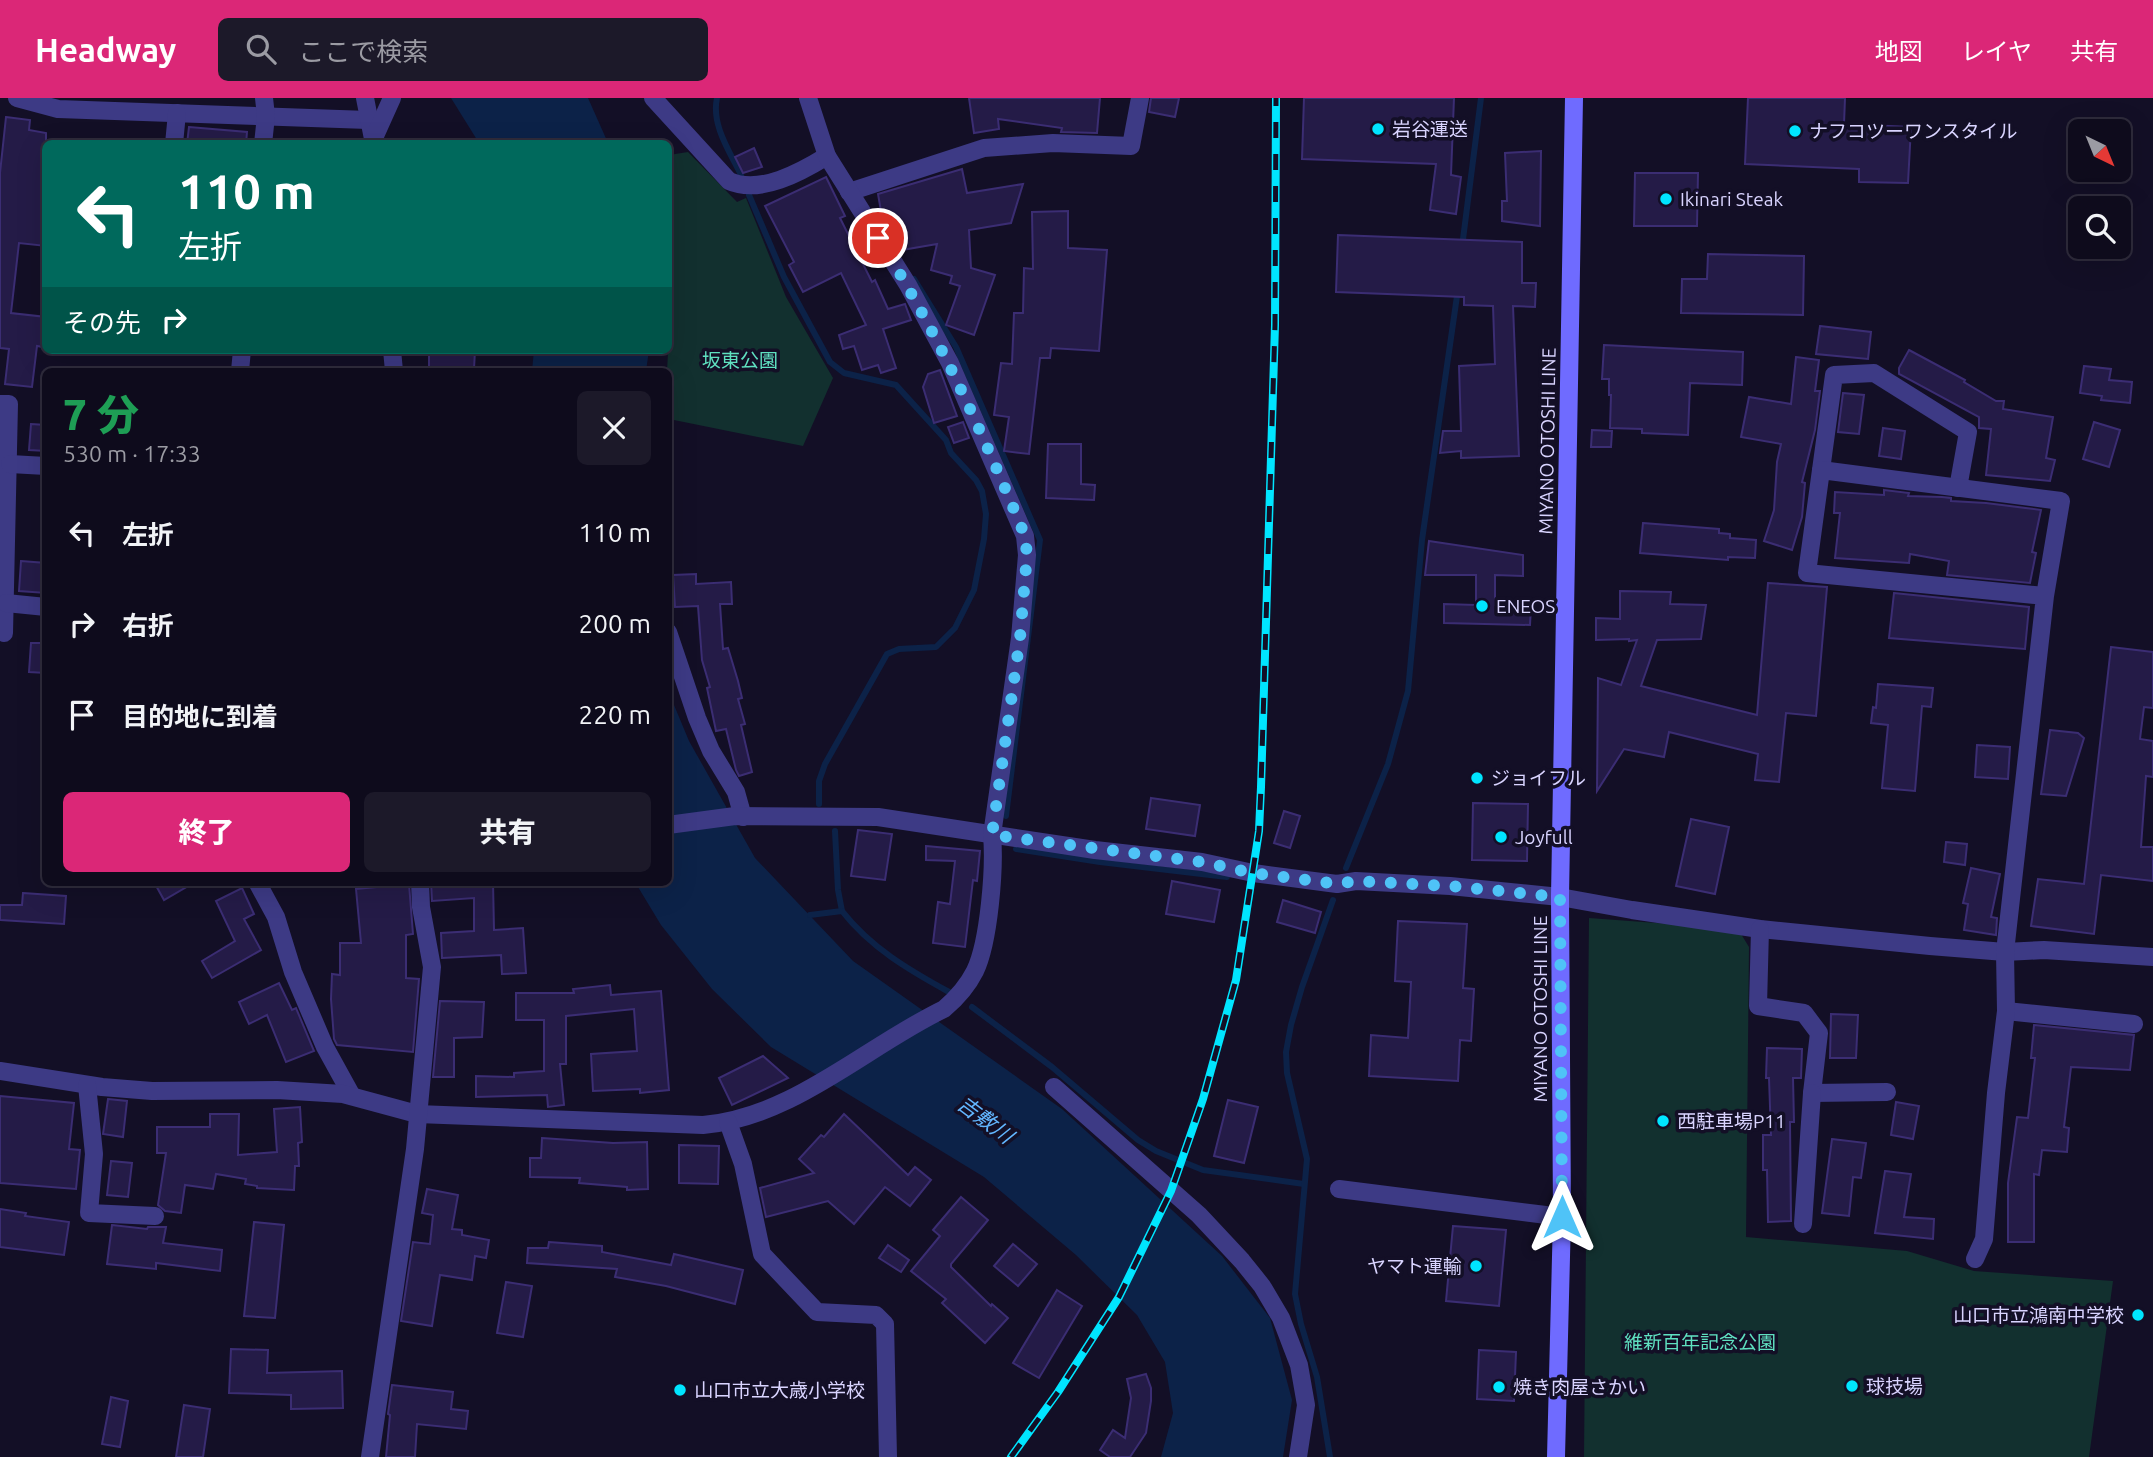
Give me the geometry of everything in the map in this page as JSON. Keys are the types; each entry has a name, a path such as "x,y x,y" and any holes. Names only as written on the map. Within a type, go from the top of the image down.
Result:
{"main road":[{"name":"MIYANO OTOSHI LINE","path":"1556,1457 1562,1217 1560,897 1574,98"}],"street":[{"path":"17,98 58,109 177,113 265,107 369,120"},
{"path":"365,98 374,140"},
{"path":"374,140 393,98"},
{"path":"653,98 721,173 735,184 749,186 767,183 802,170 827,156"},
{"path":"0,1071 87,1085 152,1091 278,1090 352,1096 416,1114 703,1125 758,1114 813,1085 957,998 975,972 983,951 993,866 992,835 1020,638 1027,555 1025,536 950,363 908,285 827,156 808,98"},
{"path":"849,192 984,148 1052,144 1131,146 1140,98"},
{"path":"263,140 265,107"},
{"path":"174,140 177,113"},
{"path":"1958,488 1968,432 1874,373 1834,374 1807,572 2045,596"},
{"path":"0,404 9,404 4,633"},
{"path":"9,464 42,466"},
{"path":"1821,470 2061,501 2045,596 2005,952 2006,1011 1984,1238 1975,1259"},
{"path":"5,603 42,607"},
{"path":"672,644 696,718 711,751 736,792 739,817"},
{"path":"672,825 739,817 878,817 992,835 1202,862 1253,873 1337,884 1356,881 1450,886 1560,897 1760,929 2005,952 2044,950 2153,957"},
{"path":"259,886 276,917 293,972 325,1047 352,1096"},
{"path":"370,1457 415,1149 416,1114 432,967 421,907 420,886"},
{"path":"1760,929 1758,1006 1804,1013 1819,1033 1803,1224"},
{"path":"2006,1011 2134,1024"},
{"path":"87,1085 94,1154 89,1213 155,1216"},
{"path":"1054,1087 1199,1215 1262,1286 1281,1318 1299,1366 1306,1405 1298,1457"},
{"path":"1812,1093 1886,1092"},
{"path":"728,1122 743,1164 762,1254 817,1312 876,1314 885,1324 888,1457"},
{"path":"1339,1189 1562,1217"}],"green space":[{"name":"坂東公園","path":"688,152 737,202 746,198 786,297 833,378 803,446 672,420 672,368 667,368 668,354 672,354 672,155"},
{"name":"維新百年記念公園","path":"1589,918 1738,929 1749,947 1746,1237 1907,1251 1974,1271 2113,1281 2089,1457 1584,1457"}],"water":[{"path":"451,98 588,98 607,140 477,140"},
{"path":"534,354 648,354 646,368 532,368"},
{"name":"吉敷川","path":"672,700 689,741 755,858 853,961 1062,1109 1222,1256 1270,1318 1292,1400 1283,1457 1161,1457 1173,1413 1165,1362 1137,1315 1076,1255 984,1177 771,1047 712,989 661,925 637,886 672,886"}],"building":[{"path":"969,98 1100,98 1097,133 1061,132 1062,128 998,119 999,129 974,133"},
{"path":"1151,98 1179,98 1175,117 1149,112"},
{"name":"岩谷運送","path":"1304,98 1454,98 1451,175 1461,177 1456,214 1430,210 1436,164 1302,159"},
{"name":"ナフコツーワンスタイル","path":"1748,98 1845,98 1844,124 1911,127 1908,183 1859,182 1859,169 1745,164"},
{"path":"6,117 30,120 29,130 46,133 46,140 42,140 42,246 19,243 11,313 42,317 42,347 37,346 32,387 5,384 9,349 0,348 0,173"},
{"path":"189,127 247,132 246,140 187,140"},
{"path":"754,148 762,167 743,173 735,157"},
{"path":"1541,151 1540,226 1502,221 1502,201 1507,201 1505,153"},
{"path":"962,169 967,193 1023,184 1011,223 969,230 971,268 995,275 974,335 946,325 960,286 950,283 952,276 931,270 937,244 902,250 898,220 883,223 878,194"},
{"name":"Ikinari Steak","path":"1635,173 1698,173 1697,226 1634,226"},
{"path":"826,177 845,216 840,218 888,309 905,304 911,320 883,329 896,368 881,373 878,365 862,370 854,346 843,349 839,335 866,325 841,273 803,292 789,265 794,262 765,206"},
{"path":"1068,211 1068,248 1107,250 1099,351 1051,348 1050,358 1040,358 1029,454 1004,451 1009,417 994,415 1001,363 1012,364 1014,313 1023,313 1024,268 1033,269 1032,212"},
{"path":"1338,235 1522,242 1522,283 1536,283 1535,307 1513,306 1519,456 1461,458 1461,451 1440,453 1443,431 1461,431 1459,366 1495,364 1493,306 1464,305 1464,297 1336,292"},
{"path":"1708,254 1804,256 1803,315 1681,313 1682,279 1707,279"},
{"path":"1820,326 1871,332 1868,359 1816,354"},
{"path":"1604,345 1743,352 1742,385 1690,383 1688,435 1642,433 1642,429 1610,428 1609,379 1602,379"},
{"path":"1909,350 1965,380 1964,382 1996,401 2004,401 2003,409 2053,417 2046,458 2055,460 2050,481 1986,475 1991,429 1979,428 1979,417 1899,374 1899,368"},
{"path":"429,354 475,354 474,368 429,368"},
{"path":"1796,357 1819,360 1815,391 1820,391 1815,430 1802,482 1805,483 1802,517 1792,550 1764,541 1774,510 1781,444 1741,437 1749,397 1791,404"},
{"path":"2084,366 2111,369 2109,380 2132,382 2130,403 2101,400 2102,396 2080,393"},
{"path":"940,370 957,416 934,423 923,387 928,374"},
{"path":"1843,393 1864,395 1859,434 1838,432"},
{"path":"963,422 969,438 954,443 948,427"},
{"path":"2094,422 2120,430 2109,467 2083,459"},
{"path":"31,424 42,425 42,451 29,450"},
{"path":"1883,428 1905,431 1901,459 1879,456"},
{"path":"1592,430 1612,431 1611,447 1591,447"},
{"path":"1048,444 1081,444 1081,484 1095,485 1094,500 1046,498"},
{"path":"1884,490 1909,493 1908,496 1942,497 1951,498 1951,501 2041,510 2032,552 2036,553 2030,583 1947,575 1949,561 1910,554 1909,563 1835,558 1840,513 1834,513 1835,492 1884,495"},
{"path":"1643,523 1719,529 1719,533 1730,534 1730,538 1756,540 1755,558 1728,557 1728,560 1640,553"},
{"path":"1429,541 1523,555 1523,576 1495,575 1495,605 1531,606 1530,625 1444,623 1444,604 1476,605 1476,575 1425,575"},
{"path":"21,561 42,563 42,593 19,591"},
{"path":"696,574 696,584 731,582 732,604 720,604 723,649 728,648 738,681 742,698 738,699 745,724 741,725 752,772 739,776 726,729 716,731 707,688 710,687 702,660 698,606 675,607 673,575"},
{"path":"1768,583 1827,587 1816,716 1786,713 1779,782 1755,780 1758,754 1669,732 1664,757 1624,749 1597,791 1598,678 1621,685 1637,640 1596,640 1596,618 1620,619 1620,591 1671,592 1670,604 1706,605 1701,639 1657,640 1641,686 1757,715"},
{"path":"1894,593 2029,607 2025,649 1889,638"},
{"path":"31,643 42,643 42,673 29,672"},
{"path":"2111,647 2153,652 2153,708 2144,707 2140,739 2153,741 2153,777 2146,776 2141,847 2153,847 2153,881 2101,875 2094,934 2031,926 2038,879 2084,884"},
{"path":"1878,684 1933,688 1931,707 1922,706 1915,791 1882,788 1888,725 1871,723 1873,707 1876,708"},
{"path":"2050,730 2078,733 2084,738 2066,796 2041,794"},
{"path":"1977,745 2010,747 2008,779 1975,777"},
{"path":"1151,798 1200,805 1195,836 1146,829"},
{"path":"1473,803 1528,804 1527,861 1472,860"},
{"path":"1284,811 1300,816 1290,848 1274,843"},
{"path":"1691,819 1729,827 1715,894 1676,886"},
{"path":"858,830 892,834 885,880 851,876"},
{"path":"1946,842 1967,844 1965,865 1944,862"},
{"path":"926,846 980,851 977,881 973,880 965,947 933,943 938,902 950,904 955,861 926,860"},
{"path":"1971,868 2000,874 1991,917 1997,918 1996,935 1964,930 1968,904 1963,903"},
{"path":"1172,881 1220,890 1214,922 1166,914"},
{"path":"156,886 188,886 164,900"},
{"path":"409,886 413,934 406,935 406,978 419,979 413,1052 337,1045 334,1039 332,974 340,975 340,943 361,943 356,889"},
{"path":"431,886 493,886 494,930 523,928 526,973 502,974 501,955 442,958 441,933 474,931 474,898 432,901"},
{"path":"242,888 254,914 244,919 261,950 212,978 202,961 235,941 216,901"},
{"path":"23,893 66,896 64,924 0,920 0,905 22,905"},
{"path":"1283,900 1321,912 1315,933 1277,922"},
{"path":"1398,921 1467,924 1463,988 1474,989 1471,1041 1460,1040 1458,1081 1369,1076 1371,1035 1408,1038 1411,982 1395,981"},
{"path":"279,983 292,1010 296,1008 314,1051 286,1062 267,1015 249,1024 239,1002"},
{"path":"610,985 611,995 661,991 669,1090 640,1093 640,1089 593,1091 591,1054 637,1051 634,1009 566,1016 566,1064 560,1064 564,1105 548,1107 547,1095 476,1097 476,1076 514,1077 514,1073 544,1071 544,1020 516,1020 516,993 574,993 573,989"},
{"path":"440,1001 484,1002 482,1037 454,1038 454,1077 433,1077"},
{"path":"1831,1014 1858,1015 1856,1058 1830,1058"},
{"path":"2034,1025 2134,1035 2130,1070 2071,1067 2064,1127 2069,1128 2067,1152 2042,1150 2039,1175 2034,1174 2034,1242 2008,1242 2008,1183 2017,1117 2028,1118 2035,1058 2031,1058"},
{"path":"1767,1048 1802,1049 1801,1078 1793,1078 1794,1122 1790,1122 1791,1221 1768,1222 1767,1170 1763,1170 1763,1135 1771,1135 1769,1078 1766,1078"},
{"path":"763,1056 788,1078 732,1105 719,1078"},
{"path":"0,1096 74,1103 69,1149 80,1150 76,1189 0,1183"},
{"path":"108,1099 127,1101 123,1137 103,1134"},
{"path":"1228,1100 1258,1107 1244,1163 1214,1156"},
{"path":"1896,1102 1919,1106 1913,1139 1891,1135"},
{"path":"300,1107 302,1142 298,1143 299,1166 295,1166 294,1190 257,1188 245,1184 246,1179 216,1174 213,1189 185,1185 181,1213 165,1211 158,1205 166,1153 157,1153 157,1127 210,1127 210,1114 239,1114 238,1155 277,1152 274,1109"},
{"path":"844,1114 908,1175 915,1167 931,1180 910,1206 885,1187 854,1224 828,1201 766,1217 760,1188 814,1173 799,1159 821,1135 824,1137"},
{"path":"542,1138 613,1143 647,1142 648,1189 627,1190 627,1187 579,1183 580,1178 530,1177 530,1158 541,1158"},
{"path":"1832,1139 1866,1143 1861,1178 1853,1177 1849,1216 1822,1213"},
{"path":"679,1145 719,1146 718,1184 679,1183"},
{"path":"111,1161 132,1163 128,1197 107,1195"},
{"path":"1885,1171 1911,1174 1904,1217 1934,1219 1933,1239 1875,1233"},
{"path":"427,1189 458,1195 452,1229 462,1230 462,1235 489,1240 486,1258 475,1256 472,1280 440,1275 432,1326 401,1321 413,1242 430,1244 433,1215 422,1213"},
{"path":"961,1197 988,1220 951,1267 991,1306 992,1304 1008,1318 985,1343 942,1303 946,1299 911,1271 940,1236 933,1230"},
{"path":"0,1209 26,1213 25,1216 69,1222 64,1255 0,1247"},
{"path":"254,1222 284,1225 275,1318 244,1316"},
{"path":"112,1225 147,1229 166,1227 163,1243 222,1250 220,1271 156,1263 156,1269 107,1264"},
{"name":"ヤマト運輸","path":"1453,1226 1506,1230 1499,1306 1446,1301"},
{"path":"549,1242 602,1246 602,1252 671,1265 674,1254 743,1270 735,1304 666,1286 615,1277 617,1269 527,1263 528,1248 548,1248"},
{"path":"1013,1244 1037,1264 1018,1286 994,1266"},
{"path":"888,1245 909,1260 901,1272 879,1258"},
{"path":"506,1282 532,1286 523,1337 497,1333"},
{"path":"1057,1290 1082,1306 1039,1378 1013,1363"},
{"path":"231,1349 268,1350 267,1373 342,1371 343,1408 291,1409 291,1395 229,1393"},
{"path":"1479,1350 1516,1352 1514,1401 1477,1399"},
{"path":"1146,1374 1151,1388 1151,1401 1146,1433 1130,1457 1110,1457 1100,1450 1113,1430 1125,1438 1131,1398 1127,1379"},
{"path":"392,1385 453,1392 451,1409 468,1411 466,1429 417,1424 415,1457 386,1457"},
{"path":"111,1397 128,1401 120,1447 102,1444"},
{"path":"184,1405 210,1409 203,1457 176,1457"}],"waterway":[{"path":"717,98 719,128 741,175"},
{"path":"1462,247 1481,98"},
{"path":"749,195 784,277 830,362 844,373 896,385 946,440 951,453 976,480 982,491 986,514 974,590 955,628 936,647 899,649 887,654 825,764 819,781 819,804"},
{"path":"914,279 956,347 1040,540 1006,816"},
{"path":"1346,868 1388,764 1408,691 1422,540 1458,289"},
{"path":"835,831 838,890 842,911"},
{"path":"1016,849 1227,877"},
{"path":"1330,1457 1317,1377 1295,1294 1307,1159 1287,1073 1286,1052 1302,987 1333,900"},
{"path":"810,915 842,911 878,947 949,992"},
{"path":"972,1007 1052,1067 1138,1140 1156,1151 1203,1170 1304,1184"}],"railway":[{"path":"1011,1457 1058,1392 1119,1297 1171,1191 1203,1099 1236,980 1259,831 1261,787 1275,325 1276,98"}],"place":[{"name":"岩谷運送","path":"1378,129"},
{"name":"ナフコツーワンスタイル","path":"1795,131"},
{"name":"Ikinari Steak","path":"1666,199"},
{"name":"ENEOS","path":"1482,606"},
{"name":"ジョイフル","path":"1477,778"},
{"name":"Joyfull","path":"1501,837"},
{"name":"西駐車場P11","path":"1663,1121"},
{"name":"ヤマト運輸","path":"1476,1266"},
{"name":"山口市立鴻南中学校","path":"2138,1315"},
{"name":"球技場","path":"1852,1386"},
{"name":"焼き肉屋さかい","path":"1499,1387"},
{"name":"山口市立大歳小学校","path":"680,1390"}],"route":[{"path":"878,238 908,285 950,363 1025,536 1026,576 1020,638 992,835 1202,862 1253,873 1337,884 1356,881 1450,886 1560,897 1562,1217"}]}
